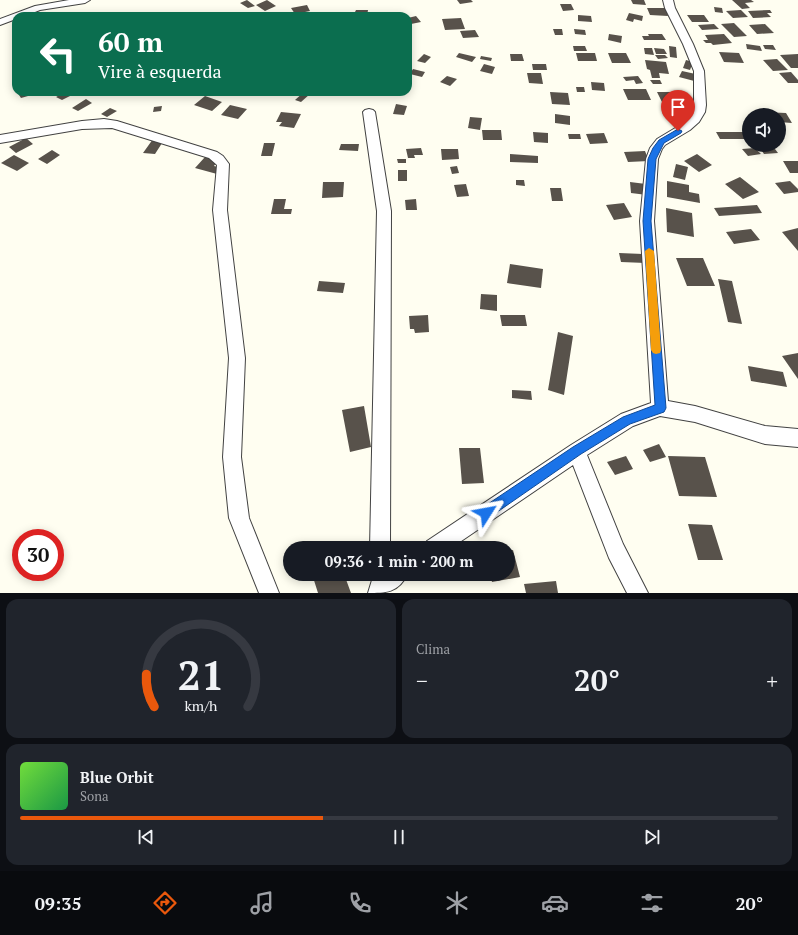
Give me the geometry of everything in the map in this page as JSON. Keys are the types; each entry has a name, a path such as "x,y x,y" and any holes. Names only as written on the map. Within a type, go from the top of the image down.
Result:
{"street":[{"path":"27,12 38,8 85,0"},
{"path":"660,408 647,221 652,159 656,148 661,142 686,127 695,119 699,112 700,105 699,71 688,44 670,8 668,0"},
{"path":"0,22 12,18"},
{"path":"369,112 384,211 380,541"},
{"path":"0,139 82,125 104,123 113,124 213,155 223,164 220,210 237,358 232,457 239,518 269,593"},
{"path":"444,541 577,450 627,420 660,408 695,414 765,434 798,438"},
{"path":"577,450 613,544 638,593"}],"building":[{"path":"247,0 255,6 248,8 240,3"},
{"path":"267,0 276,6 265,11 256,5"},
{"path":"457,0 471,0 473,2 460,4"},
{"path":"631,0 644,0 646,5 633,4"},
{"path":"732,0 751,0 754,2 745,3 750,8 742,9"},
{"path":"560,4 571,4 574,10 563,11"},
{"path":"307,5 310,11 294,12 291,8"},
{"path":"714,7 722,8 723,13 715,12"},
{"path":"647,8 666,8 668,16 650,15"},
{"path":"356,10 368,10 368,12 355,12"},
{"path":"741,10 748,17 733,18 726,11"},
{"path":"770,10 772,13 767,13 771,17 753,18 748,11"},
{"path":"629,13 643,16 642,21 634,19 633,22 626,20"},
{"path":"578,15 591,16 592,22 578,21"},
{"path":"687,15 704,15 709,22 692,22"},
{"path":"416,16 421,22 412,24 412,17"},
{"path":"461,18 465,29 445,30 442,19"},
{"path":"734,23 747,36 734,37 721,24"},
{"path":"714,24 719,29 702,30 698,25"},
{"path":"765,24 774,33 757,34 749,25"},
{"path":"553,29 562,29 563,35 555,35"},
{"path":"574,29 585,30 586,35 575,34"},
{"path":"475,30 479,37 463,38 460,31"},
{"path":"609,34 622,36 621,43 608,40"},
{"path":"648,34 662,34 666,40 644,40 642,36 649,36"},
{"path":"724,34 732,43 713,45 711,43 706,43 703,40 708,40 705,35"},
{"path":"746,44 760,46 762,51 747,49"},
{"path":"763,45 773,45 776,50 765,49"},
{"path":"573,46 585,46 587,51 574,51"},
{"path":"669,46 676,47 677,58 670,57"},
{"path":"644,48 652,48 654,55 645,54"},
{"path":"654,48 664,49 667,54 656,54"},
{"path":"719,52 739,53 744,63 724,62"},
{"path":"459,53 476,57 472,62 456,57"},
{"path":"576,53 595,53 597,61 578,61"},
{"path":"608,53 626,53 631,63 612,63"},
{"path":"424,54 431,57 425,63 417,61"},
{"path":"510,54 522,54 524,61 511,61"},
{"path":"798,54 798,68 791,68 780,55"},
{"path":"655,55 665,55 668,58 658,59"},
{"path":"481,56 492,58 491,61 480,59"},
{"path":"777,59 788,70 773,71 763,60"},
{"path":"645,60 666,62 669,74 659,73 660,78 652,78 650,70 647,69"},
{"path":"686,60 693,62 690,70 683,68"},
{"path":"484,64 495,67 492,74 480,71"},
{"path":"532,64 546,64 547,70 533,70"},
{"path":"413,69 425,72 422,77 412,74"},
{"path":"682,71 700,75 698,82 679,77"},
{"path":"791,72 798,80 798,83 788,83 779,73"},
{"path":"527,73 541,73 543,84 529,83"},
{"path":"447,76 457,79 450,86 440,82"},
{"path":"638,76 643,83 636,84 634,80 626,81 623,77"},
{"path":"650,80 660,80 662,84 653,84"},
{"path":"591,82 604,83 605,91 592,90"},
{"path":"576,87 584,87 585,92 577,92"},
{"path":"623,89 646,89 651,100 628,100"},
{"path":"550,92 568,93 570,105 552,104"},
{"path":"657,92 674,92 680,101 662,102"},
{"path":"58,96 70,96 62,100 56,97"},
{"path":"205,96 222,102 212,111 194,105"},
{"path":"300,96 308,96 301,102 295,100"},
{"path":"86,99 92,103 78,111 72,108"},
{"path":"396,104 407,106 404,115 393,114"},
{"path":"230,105 247,109 238,119 221,115"},
{"path":"162,106 161,111 153,112 154,107"},
{"path":"673,106 690,107 692,113 675,112"},
{"path":"110,108 117,111 107,117 101,114"},
{"path":"281,112 301,114 294,128 279,126 282,122 276,122"},
{"path":"786,113 792,123 786,123"},
{"path":"555,114 570,116 570,125 555,123"},
{"path":"470,117 482,118 480,130 468,128"},
{"path":"482,130 501,130 502,140 483,140"},
{"path":"533,132 548,133 548,143 534,142"},
{"path":"716,132 742,132 742,139 720,139"},
{"path":"604,133 608,143 590,144 586,134"},
{"path":"568,134 580,134 581,139 569,139"},
{"path":"26,138 33,144 16,153 9,147"},
{"path":"153,139 164,140 155,154 143,153"},
{"path":"264,143 275,143 272,156 261,156"},
{"path":"341,144 359,144 358,151 339,150"},
{"path":"421,148 423,155 414,155 415,158 408,158 406,149"},
{"path":"441,149 458,149 459,159 442,160"},
{"path":"52,150 60,155 47,164 38,159"},
{"path":"645,151 649,161 628,162 624,152"},
{"path":"745,152 759,152 761,154 748,156"},
{"path":"763,152 778,153 764,154"},
{"path":"510,154 538,156 538,163 510,162"},
{"path":"697,154 712,165 699,172 684,161"},
{"path":"14,155 29,163 17,171 1,163"},
{"path":"205,157 218,160 214,166 222,168 217,174 195,168"},
{"path":"397,159 406,159 406,163 398,163"},
{"path":"783,161 798,161 798,173 790,173"},
{"path":"676,164 688,167 685,180 673,177"},
{"path":"457,166 459,173 452,174 450,167"},
{"path":"398,170 407,170 407,181 398,181"},
{"path":"740,177 759,192 743,199 725,184"},
{"path":"516,180 524,180 525,186 516,185"},
{"path":"667,181 689,185 689,192 699,194 700,203 667,197"},
{"path":"790,181 798,189 798,192 784,194 775,183"},
{"path":"323,182 344,182 343,197 322,198"},
{"path":"630,182 646,184 647,195 631,193"},
{"path":"466,184 469,196 457,197 454,185"},
{"path":"550,188 561,188 563,201 552,201"},
{"path":"274,199 286,199 284,209 292,209 291,214 271,214"},
{"path":"416,199 417,210 406,210 405,200"},
{"path":"624,203 632,217 614,220 606,205"},
{"path":"757,205 762,213 719,216 714,208"},
{"path":"666,208 692,213 694,237 667,232"},
{"path":"798,228 798,251 782,232"},
{"path":"751,229 760,240 734,244 726,232"},
{"path":"619,253 643,254 646,263 621,262"},
{"path":"676,258 703,258 715,286 687,286"},
{"path":"510,264 543,269 541,288 507,283"},
{"path":"718,279 732,281 742,324 728,322"},
{"path":"319,281 345,283 343,293 317,291"},
{"path":"481,294 497,295 497,311 480,309"},
{"path":"428,315 429,332 415,333 414,329 410,329 409,316"},
{"path":"500,315 525,315 527,326 502,326"},
{"path":"558,332 573,336 564,395 548,390"},
{"path":"798,353 798,379 782,356"},
{"path":"748,366 783,372 787,387 751,381"},
{"path":"512,390 531,391 532,400 512,398"},
{"path":"364,406 371,447 350,452 342,410"},
{"path":"659,444 666,457 650,462 643,450"},
{"path":"459,448 480,448 484,483 462,484"},
{"path":"626,456 633,469 615,475 607,462"},
{"path":"668,456 705,457 717,497 679,496"},
{"path":"688,524 712,525 723,560 698,560"},
{"path":"515,558 520,577 515,578"},
{"path":"314,581 347,581 351,593 318,593"},
{"path":"556,581 558,593 526,593 524,584"}],"slow traffic":[{"path":"649,251 656,350"}],"route":[{"path":"486,513 577,450 627,420 660,408 647,221 652,159 656,148 661,142 678,131"}]}
